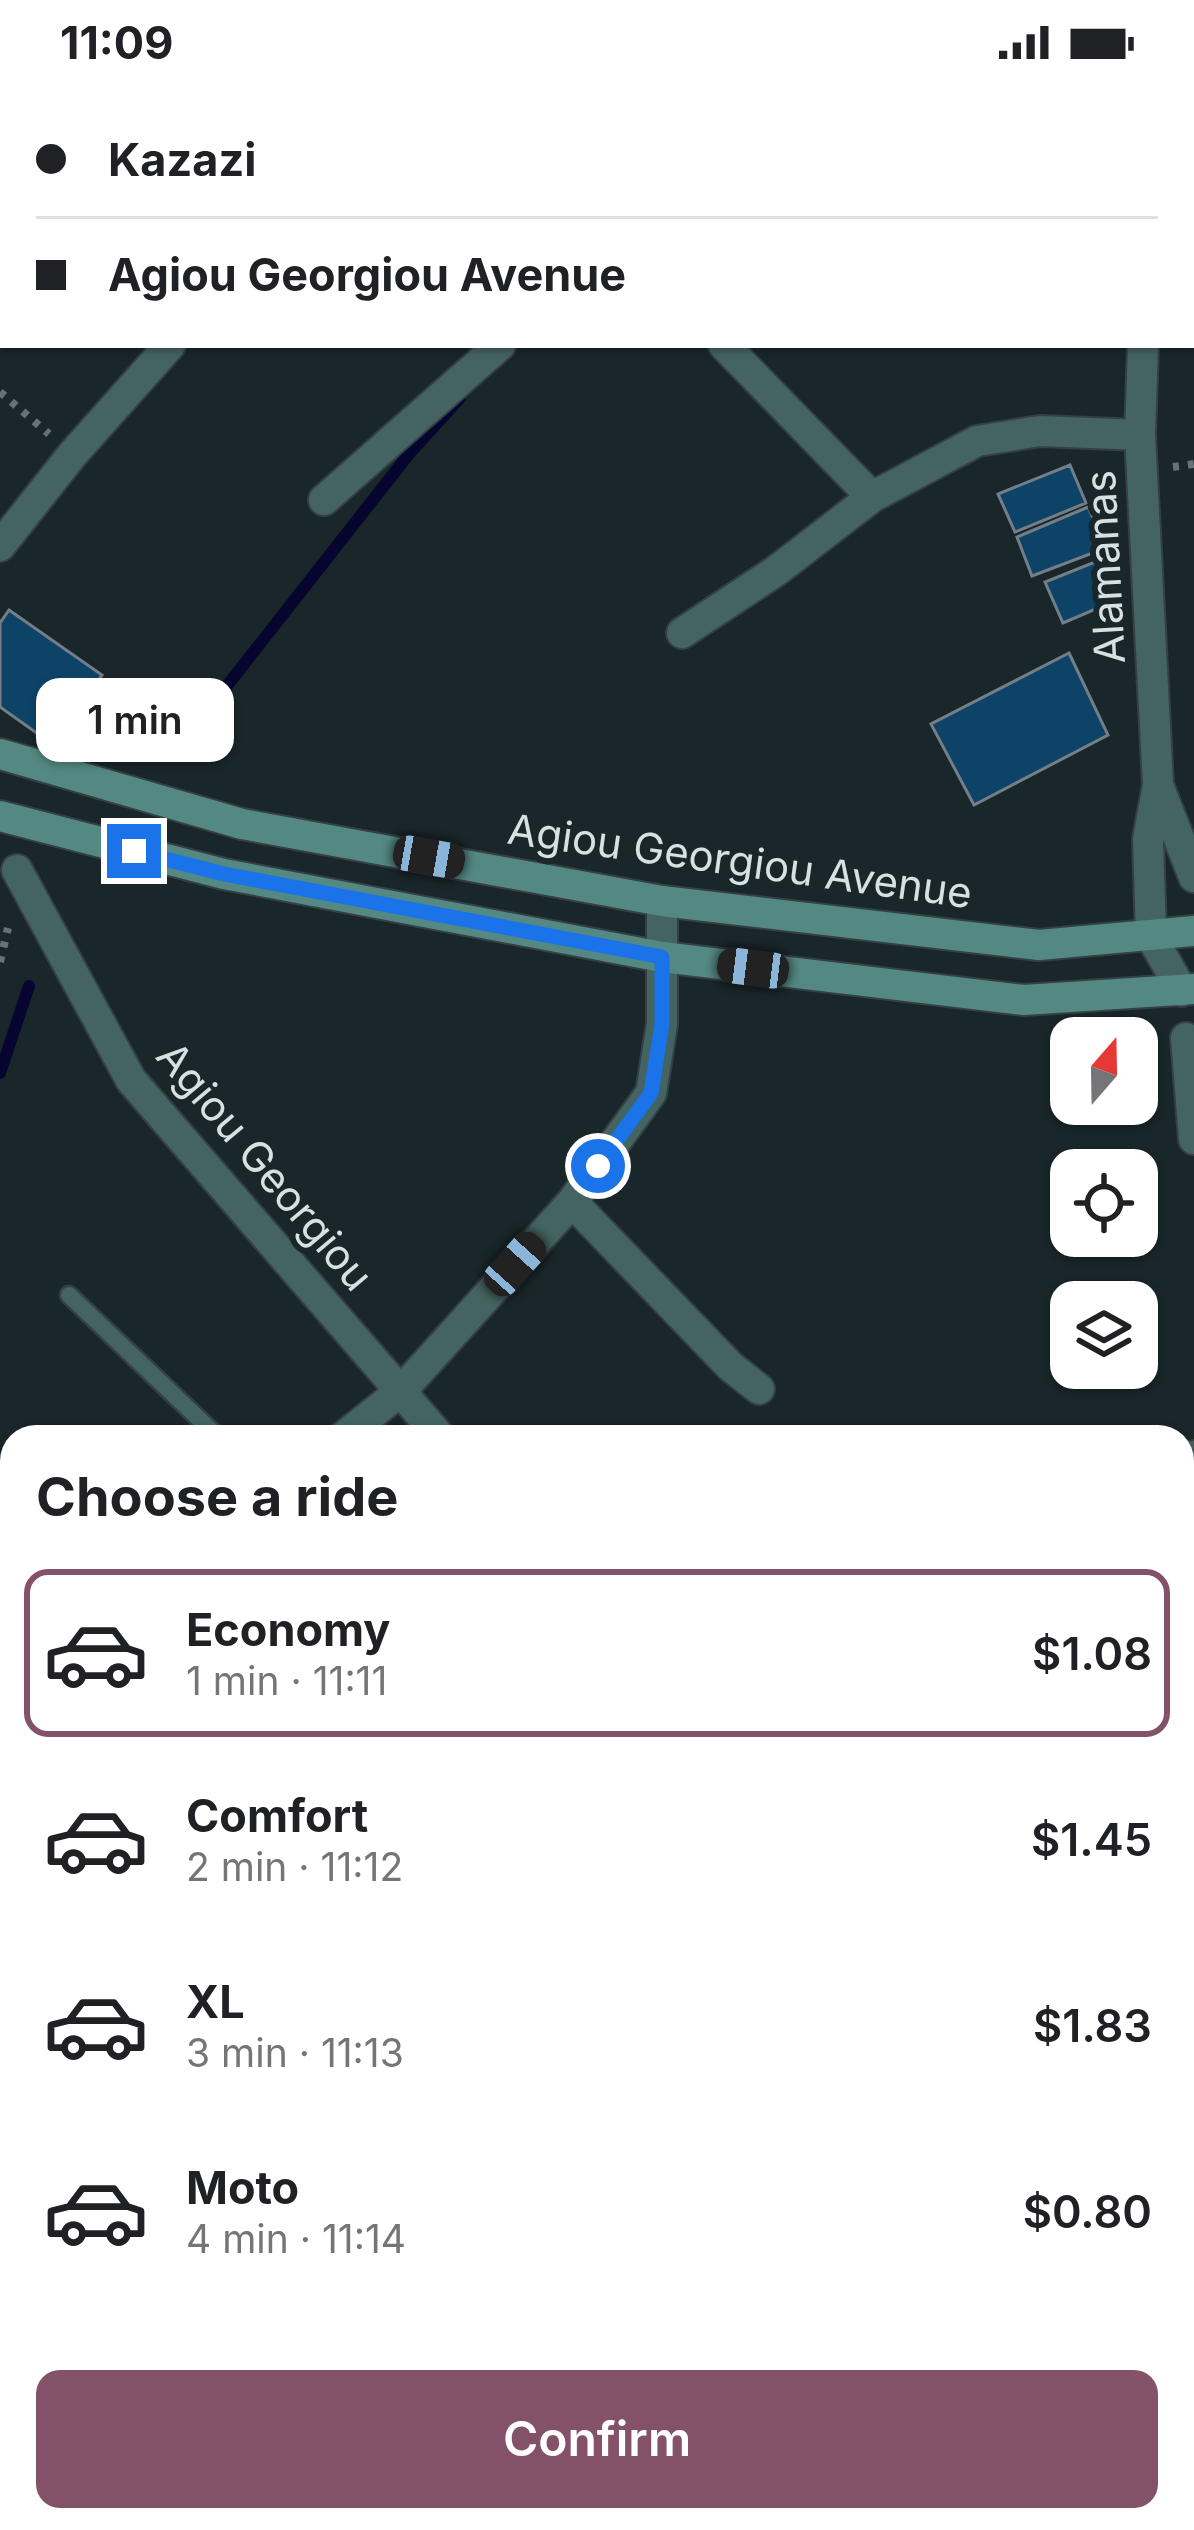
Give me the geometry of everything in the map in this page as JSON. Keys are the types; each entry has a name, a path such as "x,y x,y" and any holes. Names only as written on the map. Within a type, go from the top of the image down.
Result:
{"main road":[{"name":"Agiou Georgiou Avenue","path":"0,754 242,824 662,901 1039,945 1194,931"},
{"path":"0,816 224,874 662,957 1024,1000 1188,990"}],"street":[{"path":"0,546 72,455 167,348"},
{"path":"324,500 497,348"},
{"path":"727,348 872,497"},
{"name":"Alamanas","path":"1142,348 1140,435 1158,785 1148,839 1151,936"},
{"path":"682,633 776,571 872,497 977,441 1040,431 1140,435"},
{"name":"Alamanas","path":"1158,785 1194,877"},
{"name":"Agiou Georgiou","path":"17,870 130,1080 430,1425"},
{"path":"358,1425 402,1390 572,1202 651,1093 662,1024 662,901"},
{"path":"1151,936 1188,990"},
{"path":"1186,1038 1194,1139"},
{"path":"572,1202 730,1366 759,1389"}],"lane":[{"path":"69,1295 205,1425"}],"path":[{"path":"0,392 72,455"}],"building":[{"path":"1070,465 1086,503 1015,532 998,494"},
{"path":"1088,507 1106,548 1032,576 1017,537"},
{"path":"1100,560 1117,600 1063,623 1045,582"},
{"path":"9,610 102,675 52,744 0,707 0,623"},
{"path":"1069,653 1108,735 974,805 931,724"}],"waterway":[{"path":"186,738 409,454 460,398"},
{"path":"0,1073 29,986"}],"route":[{"path":"134,851 224,874 662,957 662,1024 651,1093 598,1166"}]}
